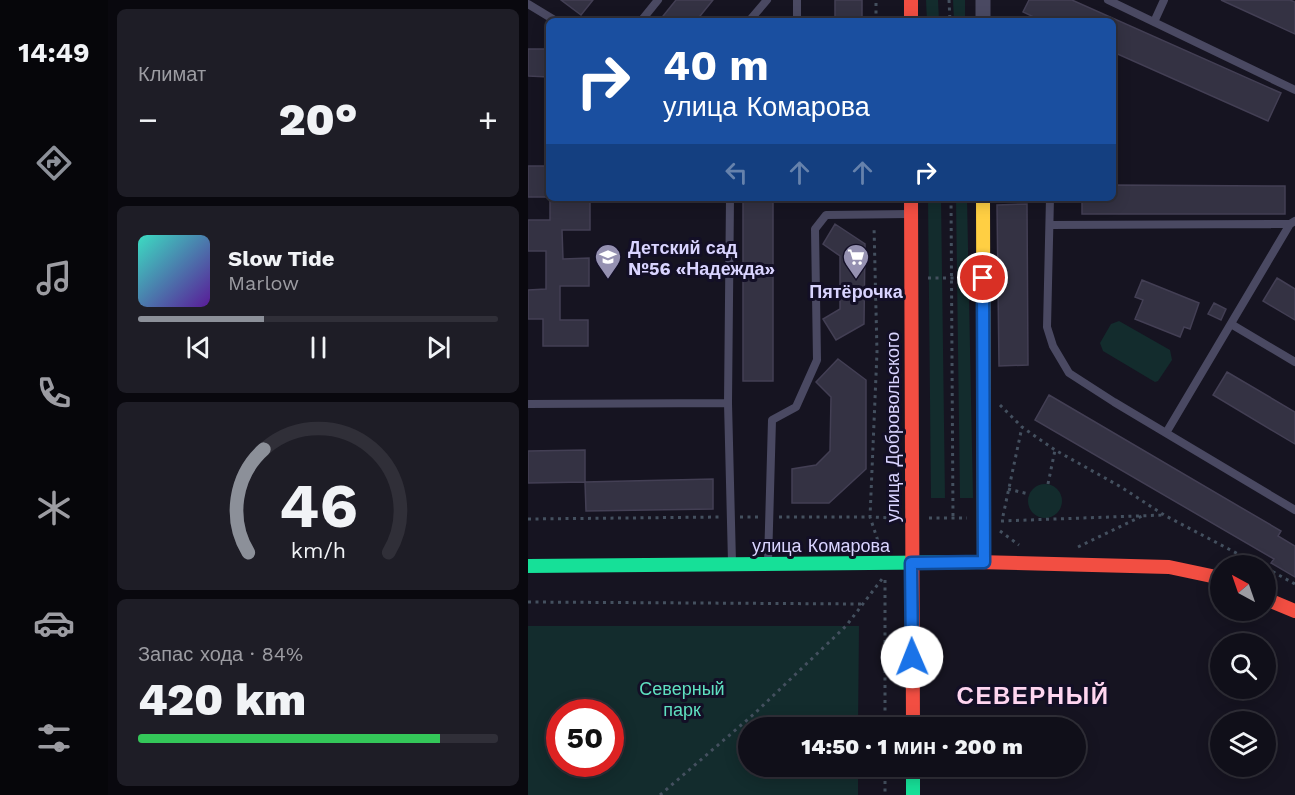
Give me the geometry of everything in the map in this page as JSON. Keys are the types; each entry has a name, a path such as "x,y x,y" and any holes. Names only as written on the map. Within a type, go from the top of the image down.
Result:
{"main road":[{"path":"911,0 911,18"},
{"name":"улица Добровольского","path":"911,201 913,717"},
{"path":"983,201 984,562"},
{"name":"улица Комарова","path":"528,566 984,562 1169,567 1210,573"},
{"path":"1276,603 1295,611"},
{"path":"913,777 914,795"}],"street":[{"path":"983,0 983,18"}],"lane":[{"path":"643,18 658,0"},
{"path":"752,18 767,0"},
{"path":"797,0 797,18"},
{"path":"1108,0 1295,90"},
{"path":"1154,22 1164,0"},
{"path":"529,2 552,18"},
{"path":"730,201 728,403 732,563"},
{"path":"1050,201 1047,327 1053,346 1070,373 1295,510"},
{"path":"768,563 772,420 796,407 816,360 815,229 826,215 911,214"},
{"path":"1050,225 1292,223"},
{"path":"1166,433 1292,223"},
{"path":"1231,324 1295,362"},
{"path":"528,404 728,403"}],"path":[{"path":"876,0 876,18"},
{"path":"949,0 950,18"},
{"path":"951,201 953,518"},
{"path":"911,279 983,278"},
{"path":"1002,521 1022,427 1055,450 1121,487 1164,515 1240,555"},
{"path":"1048,484 1055,450"},
{"path":"1008,489 1029,494"},
{"path":"1075,548 1144,515"},
{"path":"984,519 1002,521 1164,515"},
{"path":"870,517 885,563"},
{"path":"984,519 1024,549"},
{"path":"1276,574 1295,584"},
{"path":"660,795 754,714 846,626 885,576 885,717"},
{"path":"528,602 863,604"},
{"path":"885,777 885,795"}],"green space":[{"path":"926,0 938,0 939,18 927,18"},
{"path":"953,0 965,0 965,18 954,18"},
{"path":"928,201 941,201 945,498 931,498"},
{"path":"956,201 967,201 973,498 960,498"},
{"path":"1119,321 1170,350 1172,360 1158,381 1155,382 1103,351 1100,343 1111,324"},
{"path":"1045,484 1057,489 1062,501 1057,513 1045,518 1033,513 1028,501 1033,489"},
{"name":"Северный парк","path":"528,626 859,626 858,717 738,717 738,777 858,777 858,795 528,795"}],"building":[{"path":"561,0 593,0 581,15"},
{"path":"676,0 713,0 698,18 661,18"},
{"path":"835,0 862,0 862,18 835,18"},
{"path":"1029,0 1072,0 1112,18 1036,18 1023,12"},
{"path":"1221,0 1290,0 1295,2 1295,34"},
{"path":"1116,20 1281,93 1268,121 1116,53"},
{"path":"528,49 546,49 546,77 528,76"},
{"path":"528,166 546,166 546,197 528,197"},
{"path":"1116,185 1285,186 1285,214 1082,214 1082,201 1116,201"},
{"path":"550,201 590,201 590,230 562,230 563,259 589,258 589,286 560,286 560,320 588,320 588,346 543,346 543,319 528,319 528,290 546,289 546,251 528,251 528,220 550,220"},
{"path":"743,201 773,201 773,381 743,381"},
{"path":"1027,204 1028,365 999,366 997,205"},
{"path":"835,224 865,244 864,324 836,340 823,319 840,309 840,256 823,244"},
{"path":"1277,278 1295,289 1295,320 1263,301"},
{"path":"1142,280 1199,303 1190,329 1184,327 1180,337 1135,319 1143,300 1135,297"},
{"path":"1214,303 1226,309 1221,320 1208,314"},
{"path":"838,359 866,380 866,469 829,503 792,503 792,469 816,465 830,451 831,397 816,382"},
{"path":"1227,372 1295,412 1295,444 1213,395"},
{"path":"1049,395 1281,531 1278,536 1295,546 1295,577 1276,566 1276,555 1267,555 1035,420"},
{"path":"585,450 585,482 528,483 528,451"},
{"path":"713,479 713,509 586,511 585,482"}],"traffic: fast":[{"path":"528,566 977,562"},
{"path":"913,777 913,795"}],"traffic: slow":[{"path":"983,201 984,562"}],"traffic: jam":[{"path":"911,0 911,18"},
{"path":"911,201 913,717"},
{"path":"977,562 1169,567 1210,576"},
{"path":"1276,603 1295,611"}],"place":[{"name":"Детский сад №56 «Надежда»","path":"608,280"},
{"name":"Пятёрочка","path":"856,280"}],"district":[{"name":"СЕВЕРНЫЙ","path":"1033,696"}],"route":[{"path":"912,657 911,563 984,562 983,278"}]}
